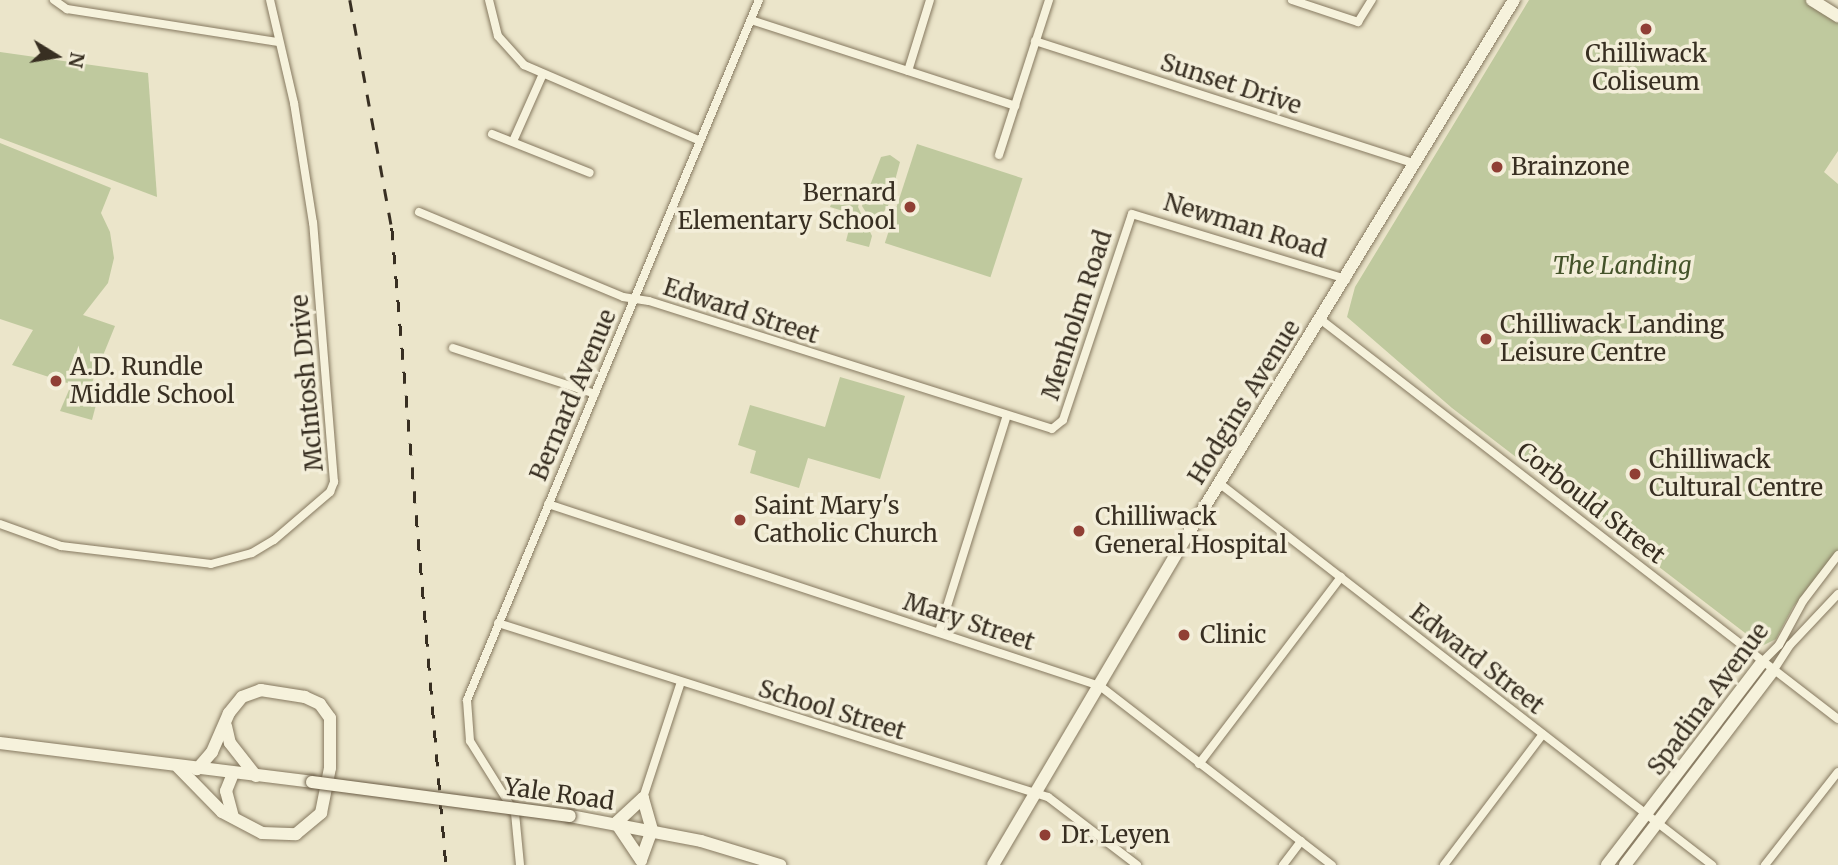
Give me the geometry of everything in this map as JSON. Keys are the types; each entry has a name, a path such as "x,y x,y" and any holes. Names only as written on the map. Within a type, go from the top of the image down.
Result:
{"street":[{"path":"54,0 80,12 278,42"},
{"name":"McIntosh Drive","path":"0,524 61,546 211,564 252,553 274,540 330,492 334,482 313,223 294,103 270,0"},
{"path":"489,0 504,46 542,76 698,140"},
{"name":"Bernard Avenue","path":"520,865 518,825 511,802 475,750 466,719 470,692 698,140 759,0"},
{"path":"908,71 930,0"},
{"path":"999,155 1049,0"},
{"path":"1292,0 1359,22 1372,0"},
{"name":"Hodgins Avenue","path":"993,865 1219,483 1514,0"},
{"path":"1812,0 1838,16"},
{"path":"751,20 1015,106"},
{"name":"Sunset Drive","path":"1035,41 1416,164"},
{"path":"514,139 542,76"},
{"path":"492,134 514,139 590,173"},
{"name":"Edward Street","path":"419,212 634,298 1007,415 1057,427"},
{"name":"Newman Road","path":"1132,214 1346,279"},
{"name":"Menholm Road","path":"1057,427 1132,214"},
{"name":"Corbould Street","path":"1320,319 1838,719"},
{"path":"453,348 595,394"},
{"name":"Menholm Road","path":"939,632 1007,415"},
{"name":"Edward Street","path":"1219,483 1712,865"},
{"name":"Mary Street","path":"548,504 1100,686 1332,865"},
{"name":"Spadina Avenue","path":"1607,865 1762,662 1779,645 1802,601 1838,555"},
{"path":"1199,764 1341,577"},
{"name":"Spadina Avenue","path":"1625,865 1773,671 1838,594"},
{"name":"School Street","path":"498,623 1048,797 1137,865"},
{"path":"641,863 616,823 643,798 681,682"},
{"path":"178,767 211,805 279,836 311,825 321,813 327,791 330,718 320,704 305,697 261,691 242,697 229,713 226,726 197,769"},
{"path":"226,726 236,752 256,776"},
{"path":"1444,865 1543,734"},
{"name":"Yale Road","path":"0,743 616,823 652,830 780,865"},
{"path":"1765,865 1838,772"},
{"path":"233,774 226,791 226,804 233,817"},
{"path":"641,863 652,830 643,798"},
{"path":"1283,865 1301,841"}],"green space":[{"name":"The Landing","path":"1529,0 1810,0 1838,18 1838,151 1824,172 1838,184 1838,550 1793,607 1776,639 1762,646 1452,408 1347,317 1355,287"},
{"path":"0,52 148,73 157,197 0,138"},
{"path":"0,143 111,188 101,213 110,232 114,258 108,283 83,315 115,326 89,390 12,365 33,330 0,319"},
{"path":"917,144 1023,178 990,277 885,243"},
{"path":"890,155 900,162 888,206 874,225 862,206 881,157"},
{"path":"836,190 861,197 858,207 872,236 869,247 846,241 853,214 830,207"},
{"path":"840,377 905,396 880,479 808,458 799,488 750,473 756,451 738,445 750,405 825,427"},
{"path":"69,390 97,401 92,420 60,411"}],"railway":[{"path":"350,0 392,228 446,865"}],"place":[{"name":"Chilliwack Coliseum","path":"1646,29"},
{"name":"Brainzone","path":"1497,167"},
{"name":"Bernard Elementary School","path":"910,207"},
{"name":"Chilliwack Landing Leisure Centre","path":"1486,339"},
{"name":"A.D. Rundle Middle School","path":"56,381"},
{"name":"Chilliwack Cultural Centre","path":"1635,474"},
{"name":"Saint Mary's Catholic Church","path":"740,520"},
{"name":"Chilliwack General Hospital","path":"1079,531"},
{"name":"Clinic","path":"1184,635"},
{"name":"Dr. Leyen","path":"1045,835"}]}
